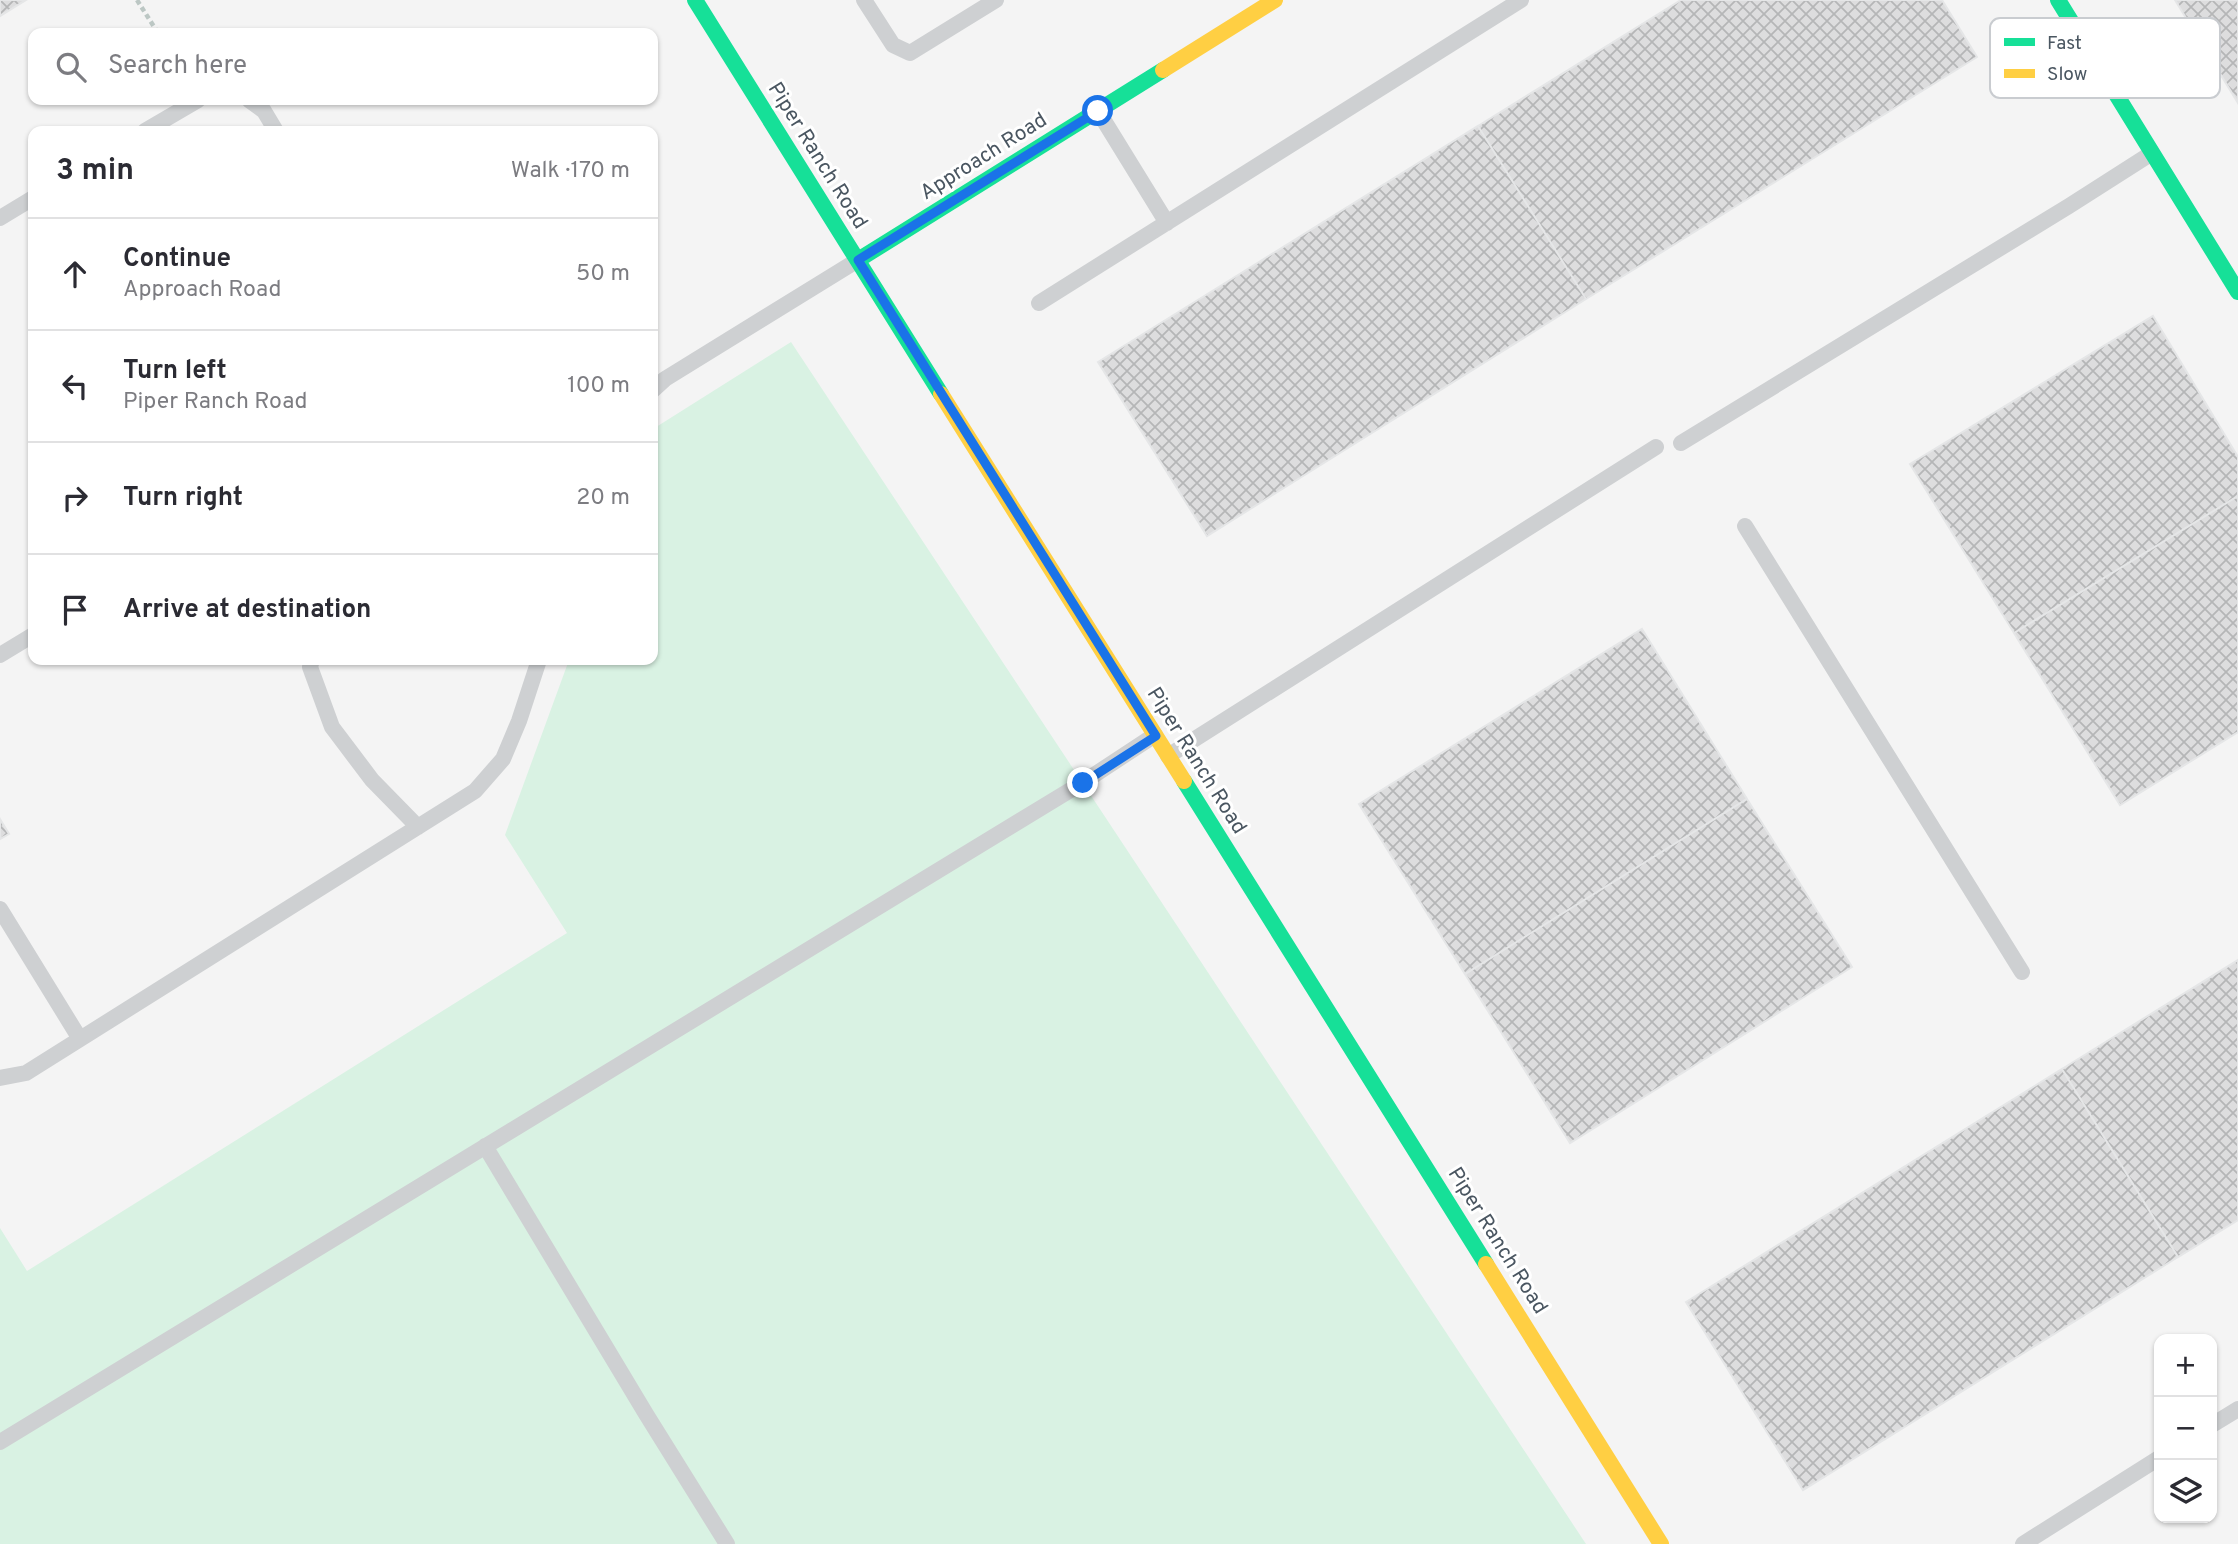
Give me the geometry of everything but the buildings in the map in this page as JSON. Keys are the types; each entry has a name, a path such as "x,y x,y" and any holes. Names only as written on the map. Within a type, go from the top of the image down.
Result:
{"street":[{"name":"Piper Ranch Road","path":"695,0 1661,1544"},
{"name":"Approach Road","path":"858,260 1275,0"},
{"path":"2058,0 2069,18"},
{"path":"2118,98 2238,292"}],"lane":[{"path":"864,0 893,45 910,53 996,0"},
{"path":"1040,303 1521,0"},
{"path":"154,126 189,105"},
{"path":"256,105 264,111 273,126"},
{"path":"1098,111 1167,223"},
{"path":"1681,443 2152,153"},
{"path":"0,218 28,204"},
{"path":"658,385 858,260"},
{"path":"1168,756 1656,447"},
{"path":"1745,527 2022,972"},
{"path":"0,655 28,638"},
{"path":"310,665 332,727 372,780 418,827"},
{"path":"0,1078 26,1073 475,792 503,760 519,722 537,665"},
{"path":"2,1436 485,1146 1156,736"},
{"path":"0,909 80,1039"},
{"path":"485,1146 727,1544"},
{"path":"2217,1422 2238,1409"},
{"path":"2022,1544 2156,1460"}],"path":[{"path":"137,0 155,28"}],"green space":[{"path":"791,342 1586,1544 0,1544 0,1228 27,1271 567,933 505,835 567,665 658,665 658,426"}],"traffic: fast":[{"path":"695,0 941,394"},
{"path":"2058,0 2069,18"},
{"path":"858,260 1163,70"},
{"path":"2118,98 2238,292"},
{"path":"1184,781 1486,1264"}],"traffic: slow":[{"path":"1163,70 1275,0"},
{"path":"941,394 1184,781"},
{"path":"1486,1264 1661,1544"}],"route":[{"path":"1083,783 1156,736 858,260 1098,111"}]}
